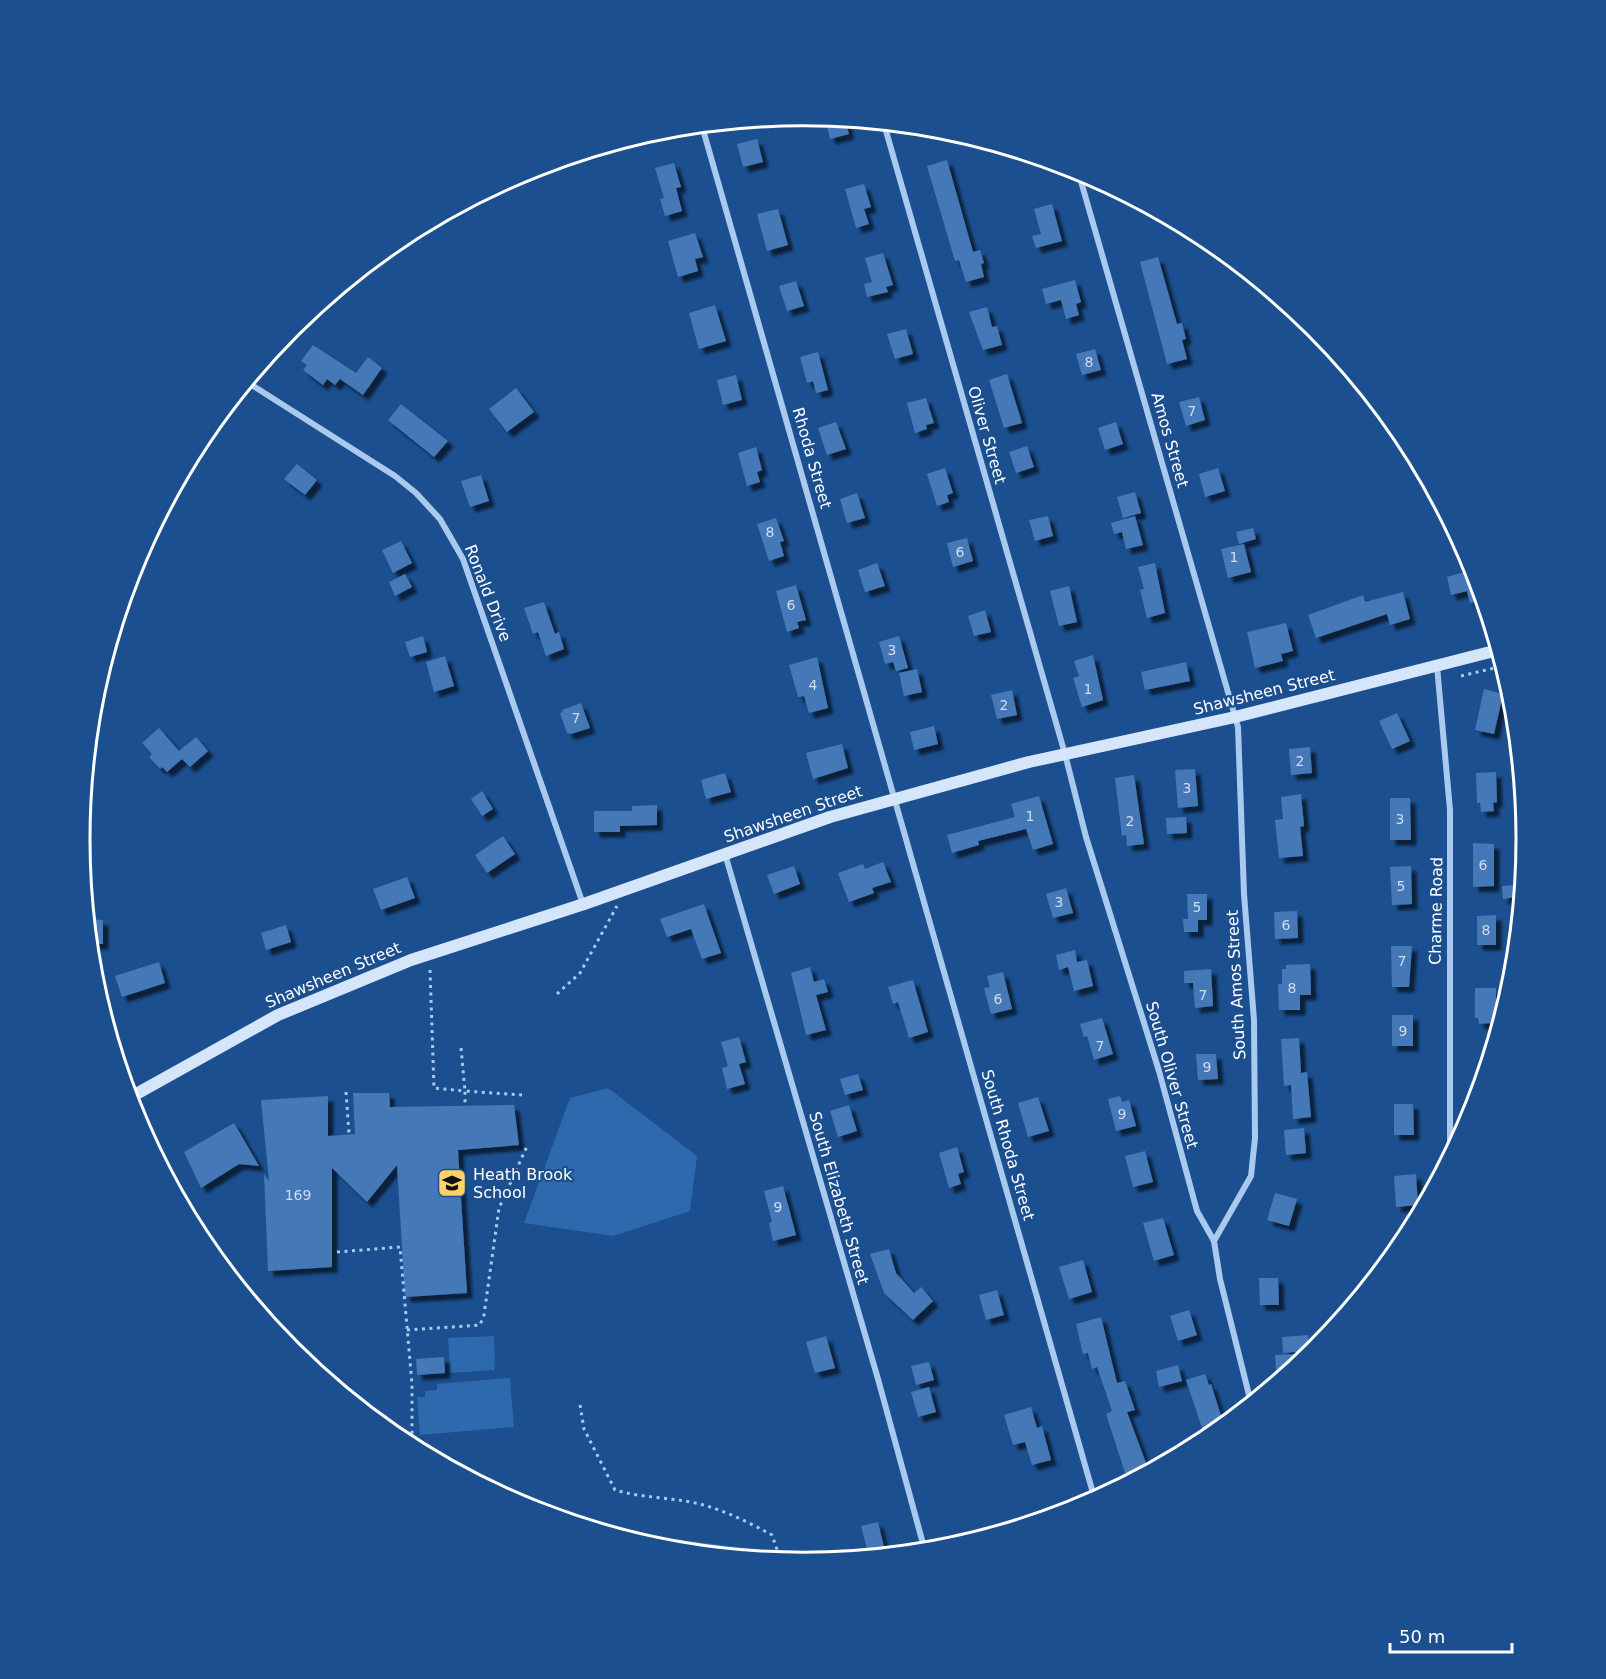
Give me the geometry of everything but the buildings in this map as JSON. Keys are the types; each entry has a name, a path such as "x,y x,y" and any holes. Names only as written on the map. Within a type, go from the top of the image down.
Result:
{"main road":[{"name":"Shawsheen Street","path":"137,1093 196,1059 302,1004 411,960 584,904 724,854 896,797 1065,754 1235,717 1491,652"}],"street":[{"name":"Oliver Street","path":"886,132 1065,754"},
{"name":"Rhoda Street","path":"704,134 896,797"},
{"name":"Amos Street","path":"1082,184 1235,717"},
{"name":"Ronald Drive","path":"253,386 395,476 416,493 453,539 481,609 584,904"},
{"name":"Charme Road","path":"1437,666 1450,810 1450,1138"},
{"name":"South Amos Street","path":"1214,1241 1251,1176 1256,1138 1254,1020 1235,717"},
{"name":"South Oliver Street","path":"1065,754 1086,837 1159,1071 1197,1211 1214,1241 1220,1279 1249,1395"},
{"name":"South Rhoda Street","path":"896,797 1092,1491"},
{"name":"South Elizabeth Street","path":"724,854 878,1379 923,1542"}],"path":[{"path":"1461,676 1495,668"},
{"path":"557,994 580,973 617,905 612,894"},
{"path":"430,970 434,1088 522,1095"},
{"path":"461,1047 465,1106"},
{"path":"346,1092 349,1134"},
{"path":"407,1330 480,1325 484,1315 499,1209 528,1144"},
{"path":"337,1252 400,1247 412,1393 412,1435"},
{"path":"580,1405 584,1429 615,1490 638,1497 706,1506 750,1523 772,1535 778,1551"}],"shaded area":[{"path":"608,1088 697,1156 690,1211 613,1236 524,1223 570,1098"},
{"path":"494,1336 495,1370 450,1373 448,1338"},
{"path":"510,1378 514,1427 420,1435 417,1397 425,1397 425,1391 437,1390 437,1384"},
{"path":"652,1536 738,1547 739,1549 710,1546"}],"place":[{"name":"Heath Brook School","path":"452,1183"}]}
